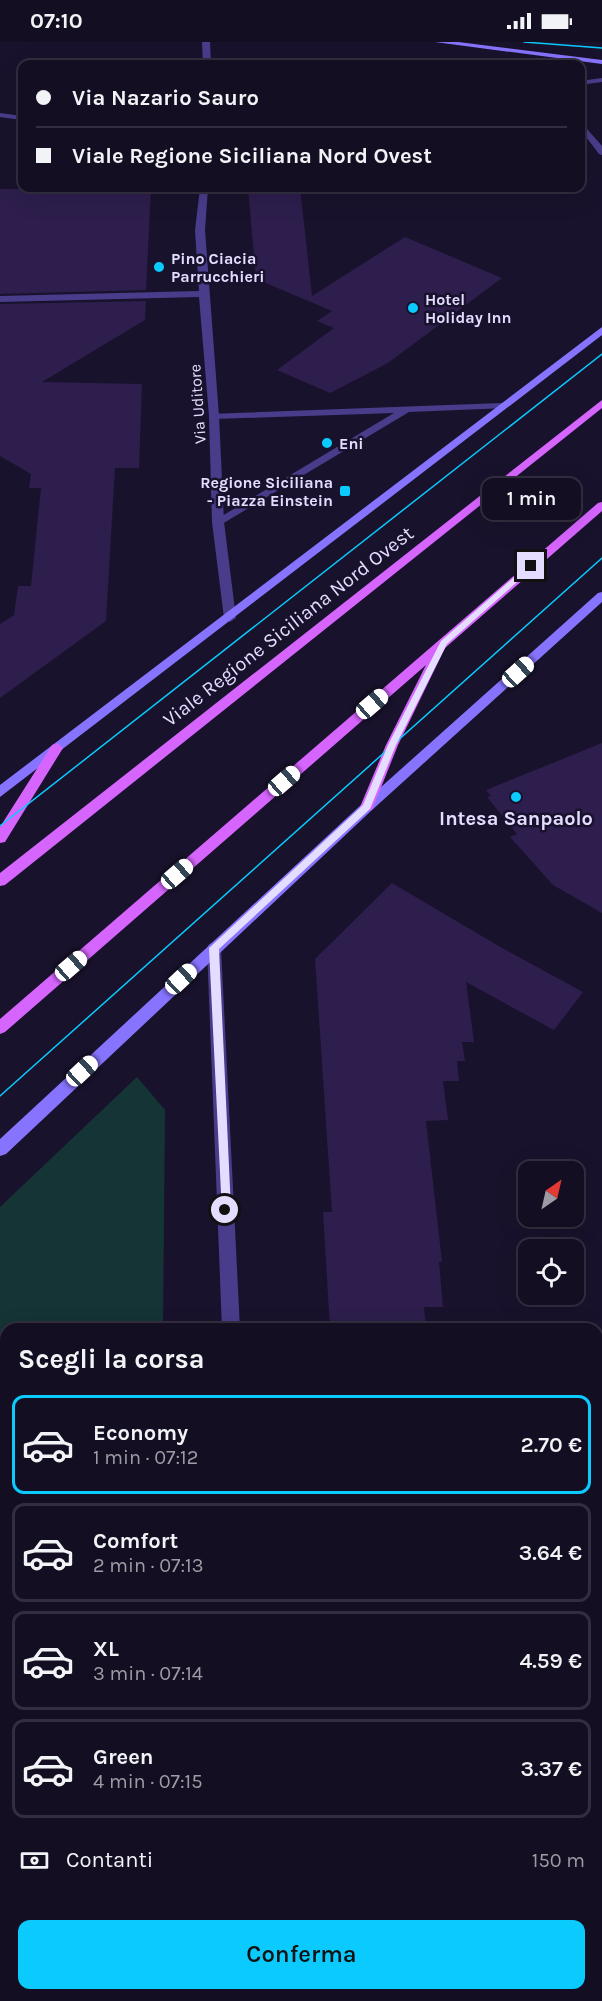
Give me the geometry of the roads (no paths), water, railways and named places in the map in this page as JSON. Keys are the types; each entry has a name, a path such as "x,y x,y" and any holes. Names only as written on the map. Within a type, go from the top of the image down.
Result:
{"main road":[{"name":"Viale Regione Siciliana Nord Ovest","path":"0,881 602,404"},
{"path":"0,1028 602,505"},
{"path":"366,807 392,745 443,643"},
{"path":"0,838 57,748"}],"street":[{"path":"206,42 207,60"},
{"path":"439,42 584,60"},
{"path":"585,60 601,62"},
{"path":"585,82 602,80"},
{"path":"0,115 18,117"},
{"path":"585,130 602,152"},
{"name":"Via Uditore","path":"204,192 200,230 214,416 218,522 230,618"},
{"path":"0,299 204,294"},
{"path":"0,792 230,618 602,330"},
{"path":"214,416 502,406"},
{"path":"218,522 408,409"},
{"path":"0,1149 366,807 602,596"},
{"path":"214,948 231,1323"}],"tram line":[{"path":"524,42 602,48"},
{"path":"0,826 602,354"},
{"path":"0,1096 602,558"}],"place":[{"name":"Pino Ciacia Parrucchieri","path":"159,267"},
{"name":"Hotel Holiday Inn","path":"413,308"},
{"name":"Eni","path":"327,443"},
{"name":"Regione Siciliana - Piazza Einstein","path":"345,491"},
{"name":"Intesa Sanpaolo","path":"516,797"}]}
